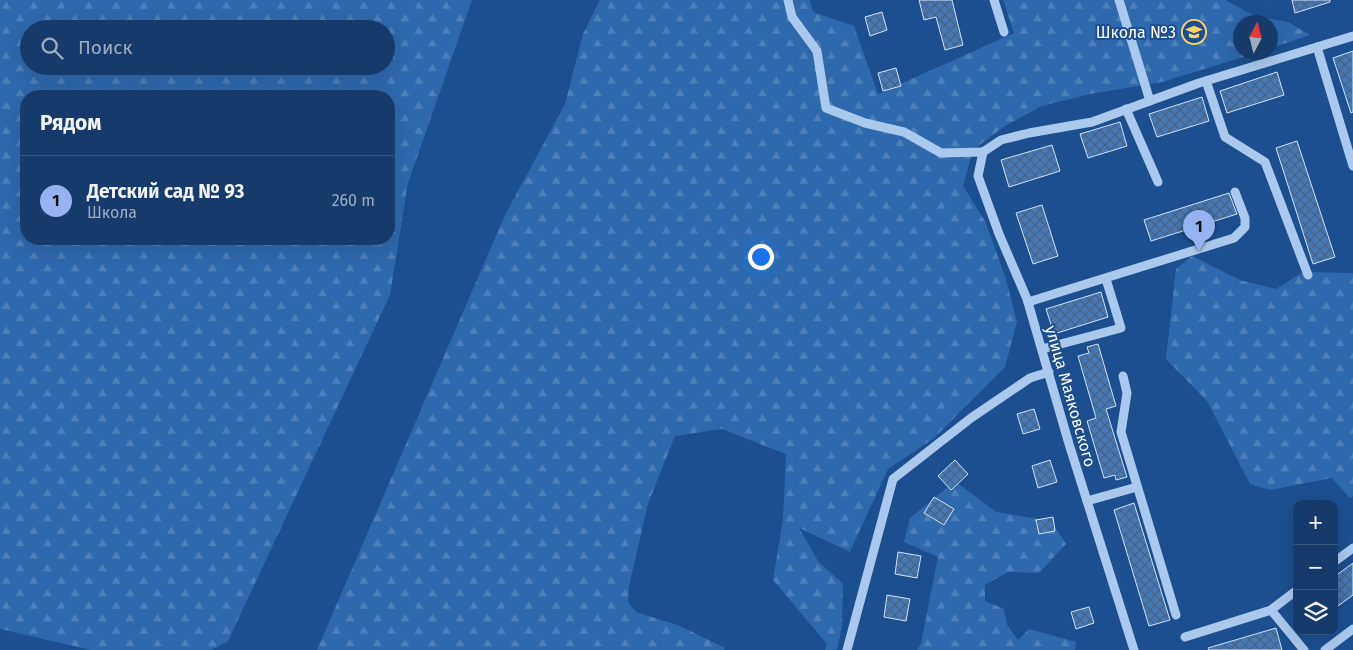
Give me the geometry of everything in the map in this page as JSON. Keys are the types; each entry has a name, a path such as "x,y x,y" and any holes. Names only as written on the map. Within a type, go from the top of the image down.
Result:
{"street":[{"path":"788,0 792,17 817,51 826,108 865,123 904,132 941,153 982,152 1001,140 1092,122 1206,81 1353,36"},
{"path":"994,0 1004,32"},
{"path":"1119,0 1150,101"},
{"path":"1317,47 1353,166"},
{"path":"1206,81 1225,137 1265,162 1308,275"},
{"path":"1126,109 1158,182"},
{"name":"улица Маяковского","path":"982,152 978,176 999,234 1028,302 1087,501 1134,650"},
{"path":"1028,302 1234,238 1245,227 1245,218 1235,192"},
{"path":"1042,349 1121,328 1106,279"},
{"path":"847,650 893,479 971,418 1030,378 1048,372"},
{"path":"1123,376 1127,392 1121,432 1176,615"},
{"path":"1087,501 1137,488"},
{"path":"1338,559 1353,548"},
{"path":"1184,637 1271,610 1293,593"},
{"path":"1271,610 1304,650"},
{"path":"1325,650 1353,629"}],"green space":[{"path":"0,0 472,0 408,183 390,295 228,641 212,650 91,650 0,629"},
{"path":"600,0 810,0 813,12 854,26 878,94 1014,33 1003,0 1225,0 1253,15 1233,15 1233,60 1162,82 1090,94 1042,106 1005,126 973,150 963,186 985,221 1006,279 1017,322 1005,367 934,438 888,469 850,552 799,528 818,561 843,584 842,627 837,650 825,650 827,644 773,580 783,519 786,454 722,429 675,436 648,504 629,586 628,602 636,612 680,626 725,648 724,650 317,650 505,215 565,104 583,34"},
{"path":"1278,20 1288,22 1310,35 1278,46"},
{"path":"1192,256 1240,280 1276,289 1303,272 1353,273 1353,496 1350,498 1332,478 1270,490 1250,484 1207,401 1166,359 1176,269"},
{"path":"955,481 996,512 1051,521 1066,544 1039,573 1008,572 985,585 985,601 1004,609 1007,625 1018,640 1029,629 1076,642 1075,650 917,650 921,643 938,557 904,542 910,518"}],"building":[{"path":"919,0 952,0 963,45 945,50 936,17 924,20"},
{"path":"1292,0 1330,0 1330,2 1295,13"},
{"path":"882,12 887,30 870,36 865,17"},
{"path":"1353,51 1353,112 1351,113 1333,58"},
{"path":"896,68 901,86 883,91 878,73"},
{"path":"1277,72 1284,95 1227,113 1220,91"},
{"path":"1202,97 1209,121 1157,137 1149,114"},
{"path":"1120,122 1127,146 1088,158 1080,134"},
{"path":"1297,141 1335,257 1313,264 1276,148"},
{"path":"1052,145 1060,171 1009,187 1001,160"},
{"path":"1229,193 1237,214 1151,241 1144,220"},
{"path":"1042,205 1058,256 1033,264 1016,213"},
{"path":"1101,292 1108,317 1054,334 1046,309"},
{"path":"1098,344 1116,406 1106,409 1127,477 1116,480 1115,475 1104,478 1087,421 1096,418 1078,356 1089,353 1087,347"},
{"path":"1034,409 1040,429 1023,434 1017,414"},
{"path":"955,460 968,474 951,490 938,476"},
{"path":"1050,460 1057,482 1038,488 1032,466"},
{"path":"934,497 954,509 944,525 924,513"},
{"path":"1134,503 1170,620 1149,626 1114,510"},
{"path":"1053,517 1055,531 1039,534 1036,520"},
{"path":"898,552 921,556 917,578 895,574"},
{"path":"1353,563 1353,595 1338,606 1338,590 1338,574"},
{"path":"887,595 910,599 906,621 884,617"},
{"path":"1089,607 1094,623 1076,629 1071,612"},
{"path":"1276,628 1282,650 1209,650 1208,648"}],"place":[{"name":"Школа №3","path":"1194,32"},
{"name":"Детский сад № 93","path":"1199,251"}]}
